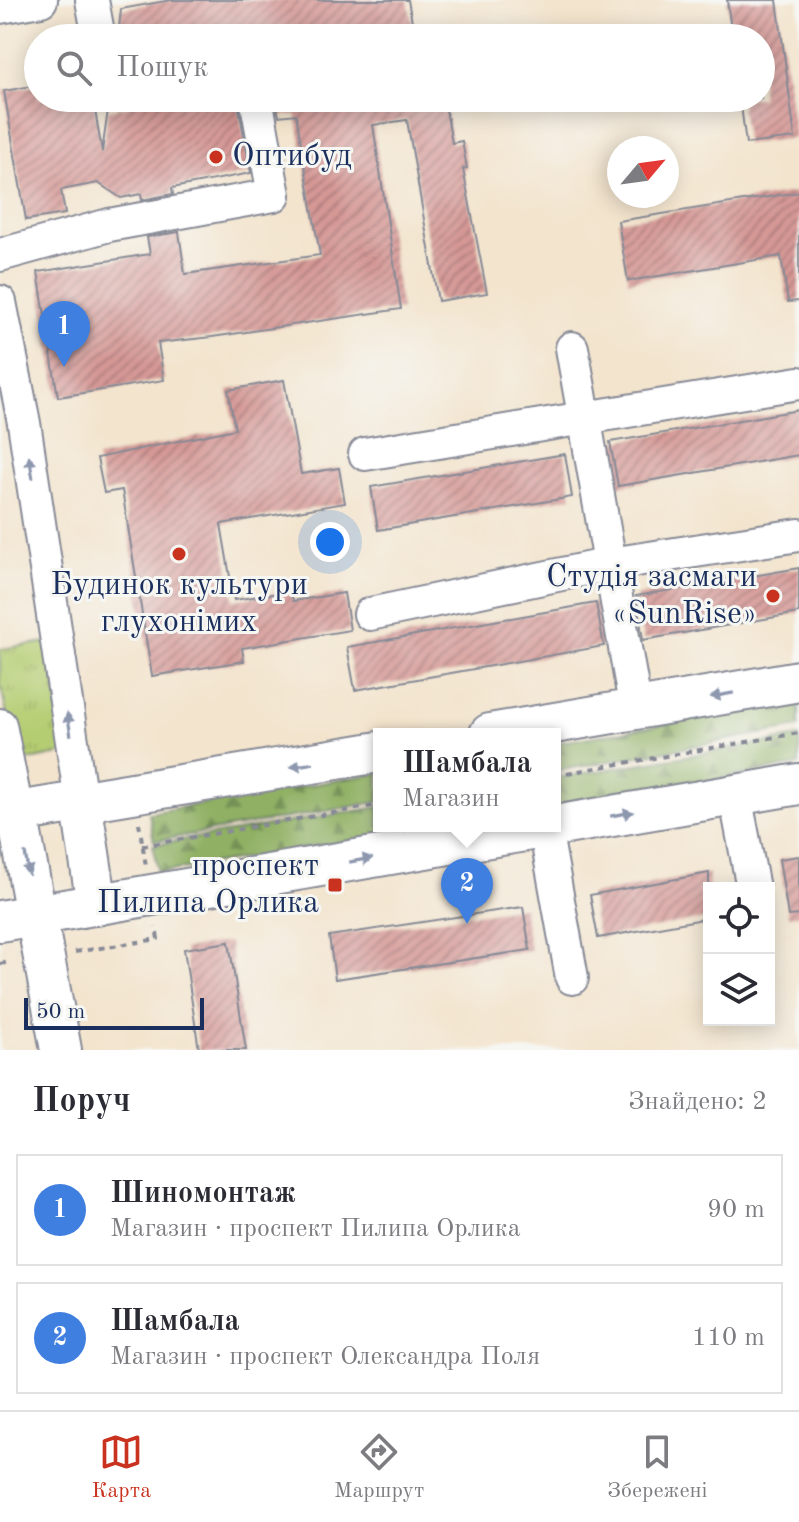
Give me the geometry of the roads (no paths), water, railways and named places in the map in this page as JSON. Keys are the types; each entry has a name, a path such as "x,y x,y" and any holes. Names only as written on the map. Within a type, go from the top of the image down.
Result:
{"main road":[{"path":"526,728 799,681"},
{"path":"61,1050 18,918 9,814 373,753"},
{"path":"561,825 799,784"},
{"path":"81,801 97,905"},
{"path":"18,918 522,832"}],"street":[{"path":"0,7 41,0"},
{"path":"92,0 96,24"},
{"path":"0,255 109,225 274,195 259,112"},
{"path":"0,302 24,423 81,801"},
{"path":"572,348 636,710"},
{"path":"365,454 799,383"},
{"path":"370,614 610,564 799,535"},
{"path":"0,725 9,814"},
{"path":"735,795 752,882"},
{"path":"546,832 572,978"}],"place":[{"name":"Оптибуд","path":"216,157"},
{"name":"Шиномонтаж","path":"64,367"},
{"name":"Будинок культури глухонімих","path":"179,554"},
{"name":"Студія засмаги «SunRise»","path":"773,596"},
{"name":"проспект Пилипа Орлика","path":"335,885"},
{"name":"Шамбала","path":"467,924"}]}
